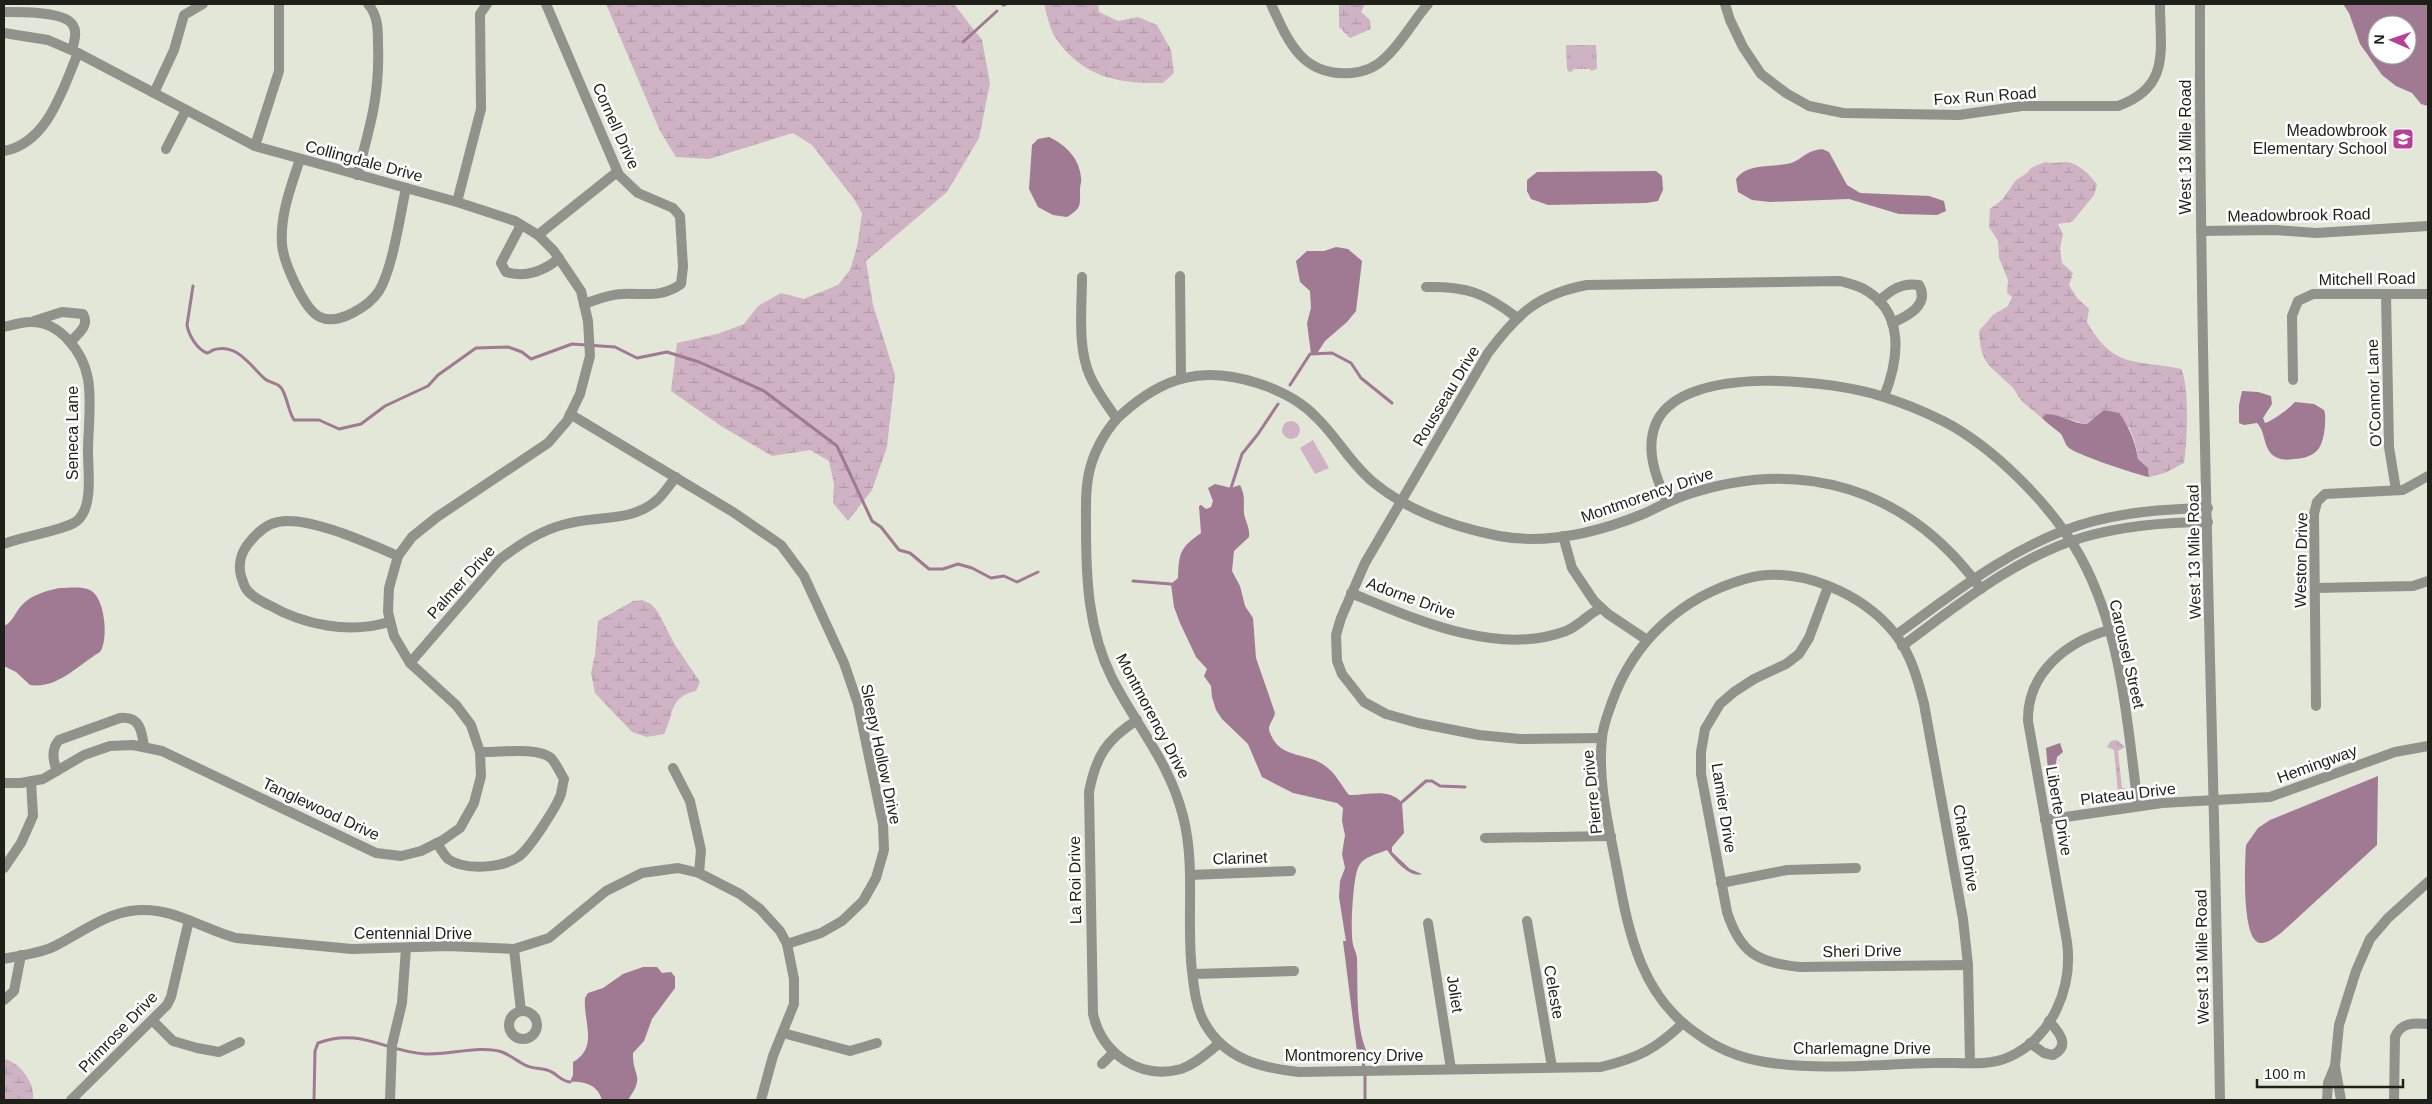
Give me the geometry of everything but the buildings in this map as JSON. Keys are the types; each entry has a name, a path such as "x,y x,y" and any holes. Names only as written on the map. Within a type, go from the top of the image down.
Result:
{"street":[{"path":"154,93 174,50 184,15 203,4"},
{"path":"255,146 279,71 280,4"},
{"path":"357,175 374,112 379,83 377,26 375,13 368,4"},
{"path":"457,202 481,109 480,14 487,4"},
{"name":"Cornell Drive","path":"546,4 617,172 638,193 673,208 680,216 683,267 681,284 671,292 653,295 620,294 584,304"},
{"path":"1271,4 1294,50 1317,69 1342,73 1364,72 1385,59 1428,4"},
{"name":"Fox Run Road","path":"1725,4 1730,20 1761,74 1786,93 1809,106 1843,113 1959,115 2022,106 2118,106 2133,100 2152,85 2160,65 2160,4"},
{"name":"West 13 Mile Road","path":"2200,4 2201,231 2215,801 2220,1100"},
{"path":"4,12 34,12 66,19 72,24 75,32 75,51 49,119 24,143 4,151"},
{"name":"Collingdale Drive","path":"4,33 48,40 75,51 255,146 457,202 521,224 538,235 559,258 580,291 588,321 590,356 580,394 570,414"},
{"path":"166,148 186,110"},
{"path":"300,159 283,218 282,246 286,262 300,292 314,314 320,318 334,319 357,311 366,305 378,291 395,240 406,188"},
{"path":"538,235 617,172"},
{"path":"521,224 501,263 506,272 514,275 535,272 551,265 559,258"},
{"name":"Meadowbrook Road","path":"2201,231 2274,230 2316,233 2428,226"},
{"path":"1180,276 1181,378"},
{"path":"1082,277 1084,353 1089,374 1098,393 1116,418"},
{"name":"Rousseau Drive","path":"1602,738 1520,739 1479,735 1394,716 1364,702 1342,674 1336,654 1336,635 1364,563 1488,353 1516,318 1543,299 1568,288 1587,284 1840,281 1862,288 1879,301 1887,310 1892,323 1895,332 1896,360 1884,397"},
{"path":"1879,301 1901,285 1911,283 1919,285 1922,291 1922,301 1916,310 1892,323"},
{"path":"1426,287 1450,286 1471,290 1492,299 1516,318"},
{"name":"Mitchell Road","path":"2293,380 2292,316 2298,301 2313,294 2428,294"},
{"name":"O'Connor Lane","path":"2386,294 2389,447 2396,490"},
{"path":"30,322 62,312 80,312 85,317 85,325 70,342"},
{"name":"Seneca Lane","path":"4,326 30,322 51,326 61,332 70,342 86,373 88,385 87,495 85,510 78,521 70,526 31,534 4,544"},
{"name":"Montmorency Drive","path":"1683,1023 1662,1042 1642,1056 1601,1067 1299,1072 1272,1069 1231,1054 1220,1043 1203,1021 1197,1002 1193,974 1190,875 1186,833 1172,780 1156,748 1111,675 1094,628 1086,577 1086,496 1091,463 1116,418 1136,401 1160,386 1181,378 1212,374 1233,376 1272,388 1295,400 1322,422 1357,467 1372,482 1412,508 1464,529 1511,538 1563,536 1610,527 1668,502 1716,485 1745,480 1794,478 1843,488 1876,499 1930,532 1954,553 1981,589"},
{"name":"Carousel Street","path":"1668,502 1657,480 1653,464 1652,444 1656,422 1665,409 1681,398 1702,389 1739,382 1791,380 1846,388 1884,397 1943,421 2007,467 2031,491 2071,542 2089,575 2105,613 2122,686 2138,806"},
{"name":"Sleepy Hollow Drive","path":"570,414 676,476 762,531 780,545 793,559 804,576 826,621 854,688 882,824 884,850 876,878 863,901 842,921 821,933 787,944"},
{"name":"Tanglewood Drive","path":"4,783 32,781 56,772 98,750 123,745 144,747 162,751 376,853 401,856 421,852 437,843 460,828 474,803 481,776 480,752 470,725 456,705 410,663 401,651 388,612 389,588 398,556 412,537 437,517 548,443 567,421 570,414"},
{"name":"Palmer Drive","path":"410,663 499,560 514,548 550,528 634,514 658,499 676,476"},
{"name":"Weston Drive","path":"2316,706 2314,514 2317,502 2325,494 2403,490 2428,476"},
{"path":"1896,635 1974,578 2030,545 2081,524 2128,514 2208,508"},
{"path":"390,622 367,627 331,626 292,618 258,600 246,589 240,572 241,558 256,534 277,522 302,523 349,536 398,556"},
{"path":"1902,646 1981,589 2036,557 2071,542 2130,528 2208,522"},
{"path":"1563,536 1572,568 1594,601 1647,640"},
{"name":"Pierre Drive","path":"1683,1023 1671,1013 1647,980 1635,951 1623,901 1611,836 1602,772 1602,738 1615,693 1631,661 1647,640 1675,612 1695,600 1714,590 1748,578 1779,575 1800,578 1828,587 1851,598 1876,614 1896,635 1902,646"},
{"path":"2315,588 2413,586 2428,582"},
{"name":"Lamier Drive","path":"1758,956 1739,942 1727,912 1701,774 1701,752 1705,729 1720,704 1734,692 1754,679 1786,664 1800,654 1809,638 1828,587"},
{"name":"Adorne Drive","path":"1352,593 1416,620 1444,628 1478,636 1514,639 1536,638 1565,631 1581,624 1601,608"},
{"name":"Liberte Drive","path":"2041,1031 2064,995 2069,956 2028,720 2034,686 2043,670 2058,654 2097,633 2109,630"},
{"name":"Chalet Drive","path":"1902,646 1916,674 1924,704 1963,919 1968,965 1970,1062"},
{"path":"56,772 53,762 53,751 59,740 120,718 131,719 138,723 142,728 144,747"},
{"name":"La Roi Drive","path":"1137,720 1119,732 1106,744 1094,767 1089,792 1093,1014 1096,1027 1113,1053 1139,1069 1161,1072 1182,1068 1198,1060 1220,1043"},
{"name":"Hemingway","path":"2215,801 2270,797 2395,752 2428,746"},
{"path":"437,843 447,858 461,864 482,866 506,863 519,856 529,847 561,795 564,778 552,759 542,754 522,751 480,752"},
{"path":"673,768 690,801 701,850 699,873"},
{"path":"4,868 20,844 33,816 32,781"},
{"name":"Plateau Drive","path":"2045,820 2162,803 2215,801"},
{"path":"1485,838 1611,836"},
{"name":"Centennial Drive","path":"4,959 49,948 102,918 120,913 156,910 190,920 219,934 236,938 352,949 448,946 514,949 549,938 606,891 642,873 678,868 699,873 740,894 760,909 780,931 787,944"},
{"path":"1721,882 1787,870 1856,868"},
{"name":"Clarinet","path":"1190,875 1291,872"},
{"path":"2341,1100 2335,1066 2339,1025 2344,1003 2356,971 2370,940 2388,918 2428,882"},
{"name":"Primrose Drive","path":"71,1100 162,1012 171,997 190,920"},
{"name":"Celeste","path":"1527,921 1552,1067"},
{"name":"Joliet","path":"1428,923 1452,1069"},
{"path":"761,1100 773,1056 794,1004 794,979 787,944"},
{"path":"390,1100 392,1045 402,1003 406,948"},
{"path":"514,949 521,1010"},
{"path":"4,1000 14,991 21,955"},
{"name":"Sheri Drive","path":"1758,956 1778,965 1800,967 1968,965"},
{"path":"1193,974 1294,971"},
{"path":"153,1021 173,1041 197,1048 220,1052 240,1042"},
{"path":"2030,1043 2044,1053 2053,1055 2059,1052 2063,1045 2062,1037 2049,1021"},
{"name":"Charlemagne Drive","path":"1683,1023 1696,1034 1730,1053 1765,1062 1813,1065 1999,1060 2014,1054 2030,1043 2041,1031"},
{"path":"2394,1100 2395,1037 2403,1026 2413,1023 2428,1024"},
{"path":"783,1033 850,1051 877,1043"},
{"path":"1102,1064 1113,1053"},
{"path":"2326,1100 2328,1083 2335,1066"}],"green space":[{"path":"606,4 954,4 982,40 990,83 979,138 947,192 866,261 873,305 895,375 887,447 872,490 848,521 833,503 834,484 829,461 810,450 772,456 721,426 671,391 677,343 717,334 744,324 758,306 781,293 804,299 838,285 850,270 857,247 862,213 854,199 812,145 793,133 709,159 676,157 660,131"},
{"path":"1044,4 1098,4 1099,12 1118,21 1138,17 1157,25 1171,50 1174,73 1163,83 1147,83 1118,80 1091,71 1068,53 1057,40 1051,28"},
{"path":"1339,4 1365,4 1361,12 1370,20 1371,29 1350,38 1339,27"},
{"path":"1566,45 1596,45 1597,69 1591,71 1590,69 1573,69 1573,71 1569,72 1567,69"},
{"path":"2045,162 2074,164 2087,173 2097,185 2094,195 2072,222 2058,224 2063,234 2060,248 2062,263 2073,273 2069,285 2077,298 2089,309 2087,322 2106,348 2116,355 2138,362 2181,369 2187,401 2184,463 2165,473 2149,477 2148,468 2138,459 2135,442 2129,427 2094,418 2087,424 2046,414 2042,418 2022,401 2012,387 1991,367 1984,357 1979,331 1993,315 2008,306 2012,297 2007,293 2008,280 1999,258 1998,241 1989,227 1990,209 2002,200 2016,180 2031,168"},
{"path":"1291,421 1297,424 1300,430 1297,436 1291,439 1285,436 1282,430 1285,424"},
{"path":"1313,440 1329,468 1315,474 1300,448"},
{"path":"642,600 651,604 658,612 675,645 700,682 696,691 681,697 677,701 664,734 647,737 632,732 595,693 591,673 595,655 598,621 633,601"},
{"path":"2117,740 2125,747 2118,751 2122,788 2131,789 2130,798 2122,804 2116,803 2112,797 2118,793 2114,750 2107,747 2111,741"},
{"path":"4,1059 16,1064 25,1074 32,1087 33,1100 4,1100"}],"shaded area":[{"path":"2343,4 2428,4 2428,106 2421,104 2412,93 2396,86 2382,75 2375,65 2417,65 2417,15 2367,15 2367,54 2360,44 2349,13"},
{"path":"1049,137 1071,153 1080,170 1079,206 1067,217 1053,215 1038,207 1029,189 1032,145 1038,139"},
{"path":"1822,149 1829,152 1847,185 1860,193 1929,196 1944,201 1946,211 1937,215 1899,214 1849,199 1770,202 1752,200 1738,192 1736,179 1747,170 1791,163 1812,151"},
{"path":"1656,171 1662,176 1663,190 1658,201 1646,203 1548,205 1531,199 1527,191 1527,180 1537,172"},
{"path":"1336,247 1348,249 1362,261 1356,311 1347,322 1325,341 1318,352 1311,354 1307,323 1311,308 1310,291 1300,282 1296,261 1307,251 1324,251"},
{"path":"2242,391 2258,392 2271,396 2272,404 2263,418 2265,423 2281,414 2295,402 2314,404 2324,410 2324,433 2318,450 2314,454 2290,460 2273,455 2267,447 2257,423 2244,425 2239,423 2239,405"},
{"path":"2104,410 2119,413 2132,435 2138,459 2148,468 2149,477 2107,464 2073,450 2068,447 2060,433 2042,418 2046,414 2051,414 2087,424"},
{"path":"1215,484 1231,488 1240,485 1243,493 1244,513 1249,537 1234,551 1232,571 1240,586 1245,606 1253,618 1256,658 1275,713 1269,728 1273,739 1283,749 1324,765 1335,775 1349,795 1377,793 1397,798 1402,803 1404,833 1392,847 1392,852 1410,869 1422,874 1413,874 1408,871 1387,850 1363,861 1356,874 1352,906 1352,938 1357,957 1359,1020 1368,1054 1362,1056 1357,1052 1343,941 1346,941 1339,897 1340,881 1345,868 1342,854 1345,835 1342,821 1343,808 1337,803 1293,793 1262,777 1248,744 1222,719 1216,710 1211,686 1204,676 1207,669 1196,657 1174,607 1171,584 1178,578 1180,556 1185,547 1201,533 1199,506 1201,505 1206,509 1211,507 1213,501 1208,488"},
{"path":"59,588 83,588 95,594 104,619 103,646 100,652 59,680 40,685 30,685 16,672 4,666 4,626 34,596"},
{"path":"2060,743 2063,752 2057,757 2055,769 2048,770 2046,748"},
{"path":"2378,776 2377,845 2281,933 2263,943 2254,939 2247,915 2245,882 2246,845 2258,828 2270,820"},
{"path":"643,967 657,967 662,973 671,972 675,977 675,988 652,1019 644,1041 633,1053 637,1080 628,1100 602,1100 594,1087 585,1083 570,1082 573,1075 573,1062 586,1049 588,1041 585,998 588,993 603,988 623,974"}],"waterway":[{"path":"963,42 997,11"},
{"path":"193,286 187,325 194,342 207,353 222,348 229,349 243,357 265,379 281,388 294,420 319,420 339,429 361,424 385,406 428,386 438,375 476,348 508,347 522,352 531,359 572,344 615,347 637,358 667,352 699,362 764,391 837,446 872,521 881,527 899,550 910,553 929,569 943,569 958,564 972,568 991,578 1004,576 1017,582 1038,572"},
{"path":"1290,385 1310,354 1332,353 1351,363 1361,378 1392,403"},
{"path":"1231,488 1242,454 1278,404"},
{"path":"1133,581 1171,584"},
{"path":"1402,802 1426,781 1432,781 1440,786 1465,787"},
{"path":"314,1100 315,1051 318,1043 347,1038 360,1039 426,1054 494,1050 505,1053 533,1068 550,1071 570,1082"},
{"path":"1362,1056 1365,1073 1365,1100"}],"place":[{"name":"Meadowbrook Elementary School","path":"2403,139"}]}
